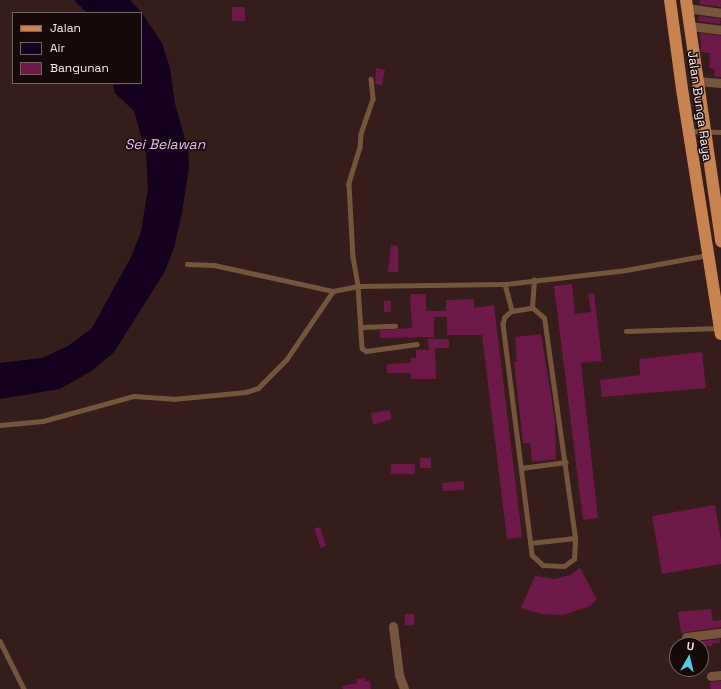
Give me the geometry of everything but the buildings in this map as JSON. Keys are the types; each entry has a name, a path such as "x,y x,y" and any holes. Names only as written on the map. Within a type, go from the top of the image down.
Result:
{"main road":[{"name":"Jalan Bunga Raya","path":"670,0 688,131 721,330"},
{"name":"Jalan Bunga Raya","path":"686,4 721,241"}],"street":[{"path":"686,4 721,13"},
{"path":"690,26 721,30"},
{"path":"697,81 721,83"},
{"path":"393,626 396,660 404,689"},
{"path":"686,636 721,633"},
{"path":"711,676 721,675"}],"lane":[{"path":"371,79 373,99 361,134 360,148 349,184 353,257 358,286 362,348 366,351 417,344"},
{"path":"688,131 721,132"},
{"path":"187,264 214,265 332,291 358,286 505,284 626,270 708,255"},
{"path":"532,308 534,280"},
{"path":"505,284 512,310"},
{"path":"0,425 43,421 134,396 173,399 246,392 258,388 286,360 332,291"},
{"path":"532,308 544,318 566,462 575,538 574,559 564,566 551,567 536,562 530,543 503,324 505,316 512,310 532,308"},
{"path":"361,327 395,326"},
{"path":"626,331 721,330"},
{"path":"521,468 566,462"},
{"path":"530,543 575,538"},
{"path":"0,641 24,689"}],"water":[{"name":"Sei Belawan","path":"74,0 130,0 141,12 86,12"},
{"name":"Sei Belawan","path":"142,13 162,43 170,68 175,104 188,149 189,167 182,213 174,248 164,273 114,352 93,370 60,389 0,399 0,363 42,358 68,346 92,328 131,257 141,232 148,188 146,154 134,111 115,93 113,85 142,84"}]}
